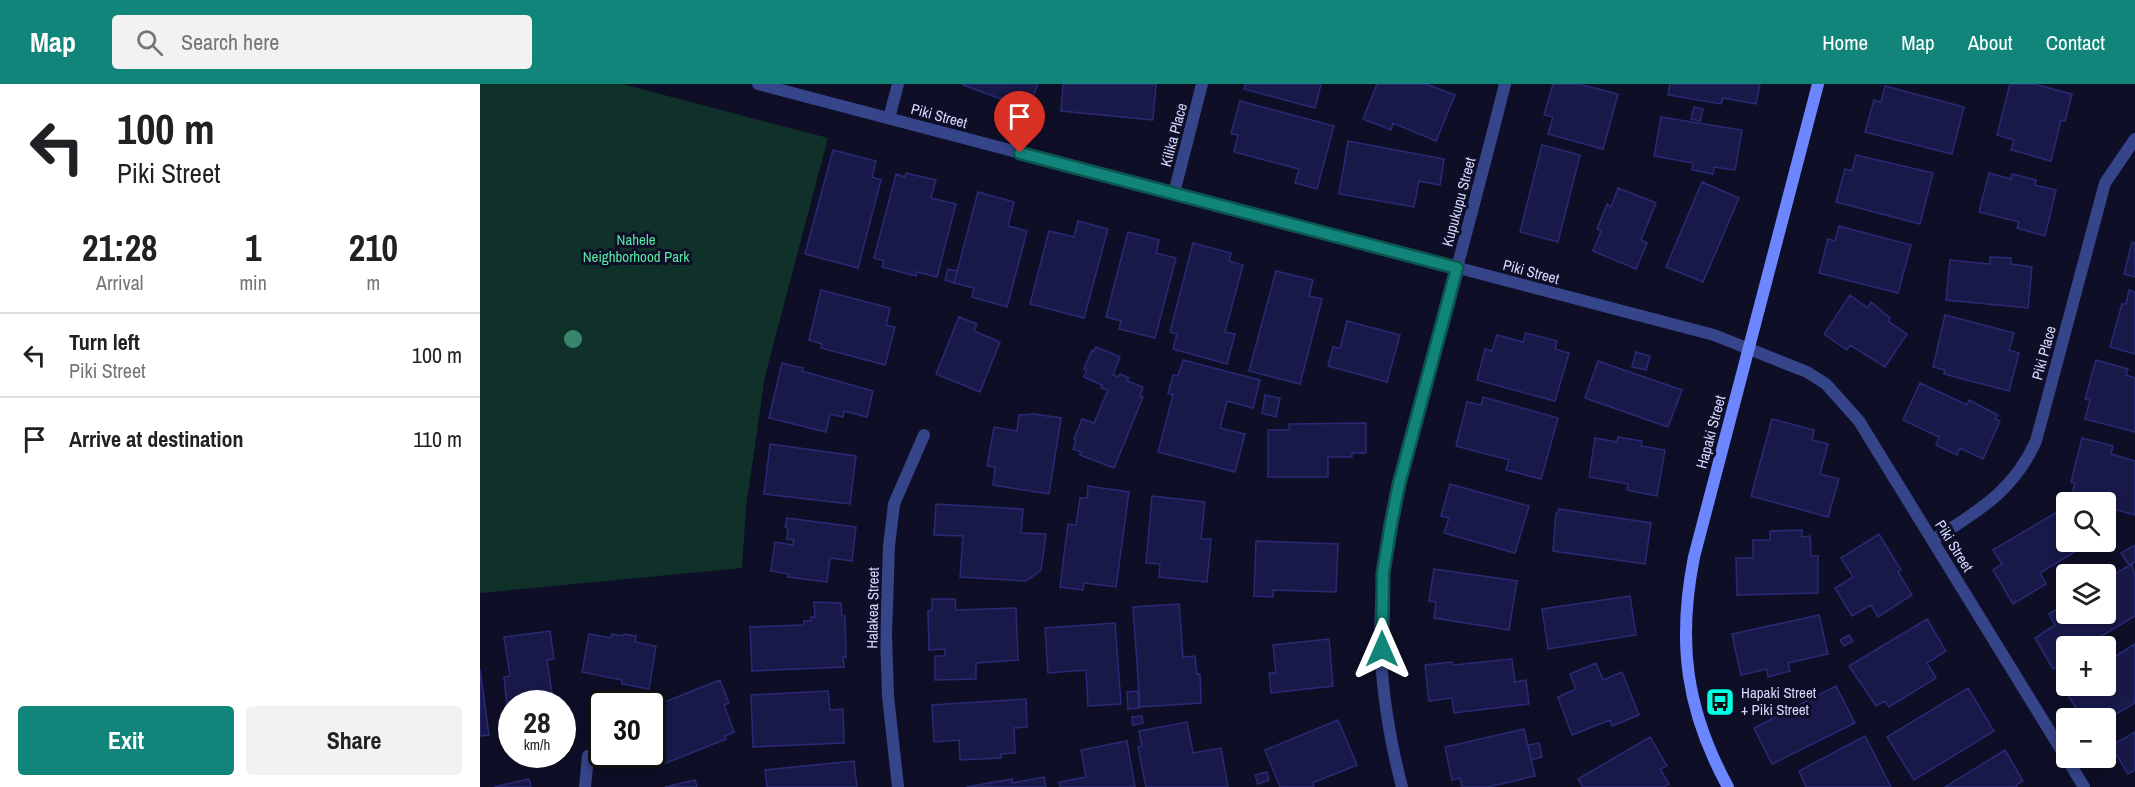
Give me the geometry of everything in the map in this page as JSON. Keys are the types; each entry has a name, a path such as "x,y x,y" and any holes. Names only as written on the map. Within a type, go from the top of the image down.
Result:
{"street":[{"name":"Piki Street","path":"758,84 1714,334 1807,372 1826,384 1859,421 2084,787"},
{"path":"889,118 898,84"},
{"name":"Kilika Place","path":"1174,194 1202,84"},
{"name":"Kupukupu Street","path":"1402,787 1390,734 1385,694 1382,649 1383,573 1399,484 1505,84"},
{"name":"Hapaki Street","path":"1728,787 1708,748 1697,718 1686,656 1684,621 1688,585 1818,84"},
{"name":"Piki Place","path":"1933,540 1984,508 2016,476 2028,459 2036,441 2104,183 2135,139"},
{"name":"Halakea Street","path":"898,787 888,696 886,635 889,546 894,504 924,435"},
{"path":"585,787 588,756"}],"green space":[{"name":"Nahele Neighborhood Park","path":"480,84 622,84 828,138 765,376 746,507 742,568 480,593"}],"building":[{"path":"961,84 1038,84 1030,105 1024,103 1022,107"},
{"path":"1063,84 1156,84 1153,120 1061,111"},
{"path":"1245,84 1321,84 1315,108 1244,89"},
{"path":"1377,84 1426,84 1455,95 1436,141 1393,123 1391,130 1363,119"},
{"path":"1553,84 1579,84 1618,94 1603,149 1548,134 1553,117 1544,115"},
{"path":"1670,84 1760,84 1756,104 1723,98 1721,104 1668,95"},
{"path":"2010,84 2034,84 2072,94 2065,121 2061,120 2051,161 2011,150 2014,140 1997,135"},
{"path":"1885,86 1964,107 1952,154 1865,132 1874,100 1881,102"},
{"path":"1240,101 1334,126 1317,189 1295,183 1299,169 1234,152 1238,135 1231,134"},
{"path":"1694,107 1703,109 1700,121 1691,119"},
{"path":"1661,117 1742,130 1735,170 1714,167 1713,174 1692,170 1693,163 1654,156"},
{"path":"1348,141 1444,159 1440,185 1419,181 1414,207 1339,194"},
{"path":"1542,145 1580,155 1558,242 1520,232"},
{"path":"833,150 876,161 872,177 881,180 858,268 805,254"},
{"path":"1856,155 1933,173 1920,224 1836,202 1845,169 1852,171"},
{"path":"906,173 936,180 931,198 956,204 937,277 917,272 916,276 882,267 884,261 874,258 896,174 905,177"},
{"path":"1989,173 2011,179 2012,174 2036,180 2035,185 2056,190 2045,236 2017,228 2019,222 1979,212"},
{"path":"1702,182 1739,198 1703,282 1666,267"},
{"path":"1618,188 1656,203 1641,240 1647,243 1636,269 1593,251 1601,231 1597,229 1607,204 1611,207"},
{"path":"978,192 1014,202 1008,226 1027,231 1007,307 972,297 974,288 954,283"},
{"path":"1078,221 1108,229 1084,318 1030,304 1049,231 1074,237"},
{"path":"1839,226 1911,245 1898,293 1819,273 1828,239 1835,241"},
{"path":"1128,232 1159,240 1156,253 1176,258 1155,338 1119,329 1121,321 1106,317"},
{"path":"2132,242 2135,243 2135,277 2124,274"},
{"path":"1193,243 1231,253 1229,261 1243,265 1225,332 1235,334 1227,364 1173,349 1177,334 1170,332"},
{"path":"1990,257 2011,258 2011,264 2032,267 2028,308 1946,300 1950,260 1990,264"},
{"path":"948,269 957,271 954,283 945,280"},
{"path":"1276,271 1313,280 1309,296 1322,299 1300,384 1249,371"},
{"path":"821,290 890,308 886,325 895,327 885,365 821,348 822,344 809,340"},
{"path":"2129,290 2135,292 2135,354 2110,347 2122,304 2126,304"},
{"path":"1850,295 1868,308 1871,302 1890,318 1888,321 1907,334 1885,367 1850,345 1847,350 1824,334"},
{"path":"1945,315 2014,333 2009,350 2019,353 2009,391 1944,374 1945,370 1933,367"},
{"path":"959,317 977,324 974,331 1000,342 980,392 936,374"},
{"path":"1347,321 1400,335 1387,382 1328,366 1333,347 1340,348"},
{"path":"1526,333 1557,341 1555,349 1569,353 1555,401 1477,380 1485,349 1492,351 1497,335 1523,342"},
{"path":"1096,347 1120,357 1113,375 1118,377 1120,374 1129,378 1127,381 1143,387 1140,396 1143,397 1114,468 1080,455 1081,452 1073,449 1076,440 1074,439 1082,419 1094,423 1108,390 1084,377 1087,370 1084,369 1092,350 1094,351"},
{"path":"1636,352 1650,356 1646,370 1632,367"},
{"path":"1183,360 1260,380 1253,408 1227,401 1220,428 1245,434 1235,472 1158,452 1173,395 1168,393 1173,375 1178,376"},
{"path":"2096,360 2128,369 2126,375 2135,378 2135,432 2085,419 2090,400 2085,399"},
{"path":"1598,361 1682,390 1668,427 1585,398"},
{"path":"782,363 873,391 867,417 844,411 843,417 830,414 826,432 769,418"},
{"path":"1920,383 1967,405 1969,400 1998,415 1995,419 2000,421 1983,459 1960,448 1957,455 1936,445 1939,437 1903,420"},
{"path":"1265,395 1280,398 1276,417 1262,413"},
{"path":"1483,397 1558,418 1541,479 1506,470 1509,460 1456,446 1467,402 1481,405"},
{"path":"1034,414 1061,418 1049,494 993,485 995,467 987,466 994,427 1017,431 1019,415"},
{"path":"1772,419 1814,430 1812,440 1828,444 1820,474 1839,479 1828,517 1751,496"},
{"path":"1366,423 1366,453 1352,453 1352,457 1328,457 1328,477 1268,477 1268,430 1289,430 1289,424"},
{"path":"1618,437 1642,441 1641,446 1665,450 1657,496 1627,490 1628,484 1589,477 1595,438 1617,442"},
{"path":"2082,438 2113,446 2111,454 2135,461 2135,515 2116,510 2116,492 2073,492 2075,483 2071,482"},
{"path":"770,444 856,456 850,504 764,494"},
{"path":"1450,484 1529,506 1515,553 1444,533 1449,518 1441,516"},
{"path":"1088,486 1129,492 1116,587 1084,583 1083,590 1060,587 1068,524 1076,525 1080,498 1087,498"},
{"path":"1152,496 1205,502 1201,539 1211,539 1207,582 1159,577 1160,564 1146,563"},
{"path":"936,504 1023,509 1021,533 1046,534 1041,570 1026,581 960,577 963,536 934,535"},
{"path":"1559,509 1651,523 1645,564 1553,551 1556,513"},
{"path":"2056,513 2056,552 2074,552 2040,573 2046,584 2013,604 1993,570 2002,564 1993,550"},
{"path":"787,518 856,527 852,561 830,558 827,582 788,577 789,574 771,571 775,542 793,545 794,540 787,539 788,528 785,527"},
{"path":"1802,530 1802,537 1810,536 1811,556 1818,556 1818,593 1737,595 1736,558 1753,558 1753,540 1770,540 1770,531"},
{"path":"1879,534 1901,570 1898,572 1912,595 1878,617 1871,605 1852,616 1835,588 1853,577 1841,558"},
{"path":"1256,541 1338,544 1336,592 1273,590 1273,597 1254,596"},
{"path":"2135,545 2135,562 2129,565 2121,553"},
{"path":"2132,564 2135,576 2135,616 2102,636 2056,636 2056,667 2053,669 2035,638 2055,625 2049,614 2056,610 2056,624 2116,624 2116,573"},
{"path":"1434,569 1517,581 1509,630 1434,618 1436,602 1429,601"},
{"path":"1630,596 1636,635 1548,649 1542,609"},
{"path":"932,599 955,599 956,610 1016,608 1018,660 976,663 976,679 935,680 935,656 945,656 945,649 929,650 928,611 932,610"},
{"path":"814,602 841,603 842,616 845,616 846,657 843,657 844,667 752,671 750,627 804,625 804,621 811,621 811,617 815,617"},
{"path":"1179,604 1183,657 1195,656 1197,674 1200,674 1201,703 1140,707 1133,607"},
{"path":"1819,615 1828,654 1788,663 1790,671 1768,677 1767,669 1741,675 1732,634"},
{"path":"1927,619 1946,651 1927,663 1936,678 1889,707 1885,701 1876,706 1849,666"},
{"path":"1115,623 1121,704 1088,706 1086,670 1048,673 1045,628"},
{"path":"550,631 554,659 547,660 552,690 505,690 504,677 510,676 504,637"},
{"path":"589,634 611,638 612,634 636,636 635,642 656,646 649,689 622,684 622,680 582,672"},
{"path":"1849,635 1853,641 1844,646 1840,640"},
{"path":"1329,639 1333,686 1271,693 1269,673 1276,673 1273,645"},
{"path":"2135,644 2135,703 2116,714 2116,708 2076,708 2069,696 2116,696 2116,656"},
{"path":"1512,659 1515,682 1526,680 1529,704 1454,713 1452,698 1429,701 1425,665 1452,662 1453,665"},
{"path":"1596,663 1603,680 1622,672 1639,715 1612,726 1610,720 1572,735 1558,697 1576,689 1570,674"},
{"path":"480,669 489,735 480,736"},
{"path":"720,680 729,703 724,705 734,732 725,736 726,739 666,763 666,701"},
{"path":"1836,686 1855,723 1772,764 1754,728"},
{"path":"1968,688 1994,731 1914,780 1887,737"},
{"path":"828,691 830,710 843,709 844,743 753,747 751,695"},
{"path":"1138,691 1139,708 1128,709 1127,692"},
{"path":"1026,699 1027,727 1014,728 1015,753 1001,754 1001,758 960,760 959,740 934,742 932,705"},
{"path":"1142,716 1143,723 1133,725 1132,717"},
{"path":"1338,720 1357,765 1312,783 1314,787 1280,787 1265,750"},
{"path":"1187,722 1193,753 1221,748 1228,787 1146,787 1138,747 1142,746 1139,731"},
{"path":"1524,729 1535,776 1488,787 1462,787 1460,778 1452,780 1445,747"},
{"path":"2135,732 2135,770 2128,774 2116,754 2116,743"},
{"path":"1865,736 1891,787 1806,787 1799,771"},
{"path":"1650,737 1667,766 1660,769 1669,784 1664,787 1583,787 1578,779"},
{"path":"1127,741 1135,787 1060,787 1059,782 1086,777 1081,750"},
{"path":"1539,743 1542,757 1531,760 1528,745"},
{"path":"2005,750 2023,781 2016,785 2017,787 1945,787"},
{"path":"854,761 857,787 767,787 765,770"},
{"path":"1267,772 1269,780 1258,784 1255,775"},
{"path":"1044,777 1046,787 966,787 1012,779 1012,783"},
{"path":"529,779 531,787 494,787"},
{"path":"695,780 697,787 665,787"}],"place":[{"name":"Hapaki Street + Piki Street","path":"1720,702"}],"route":[{"path":"1020,153 1457,268 1399,484 1391,524 1383,573 1382,649"}]}
